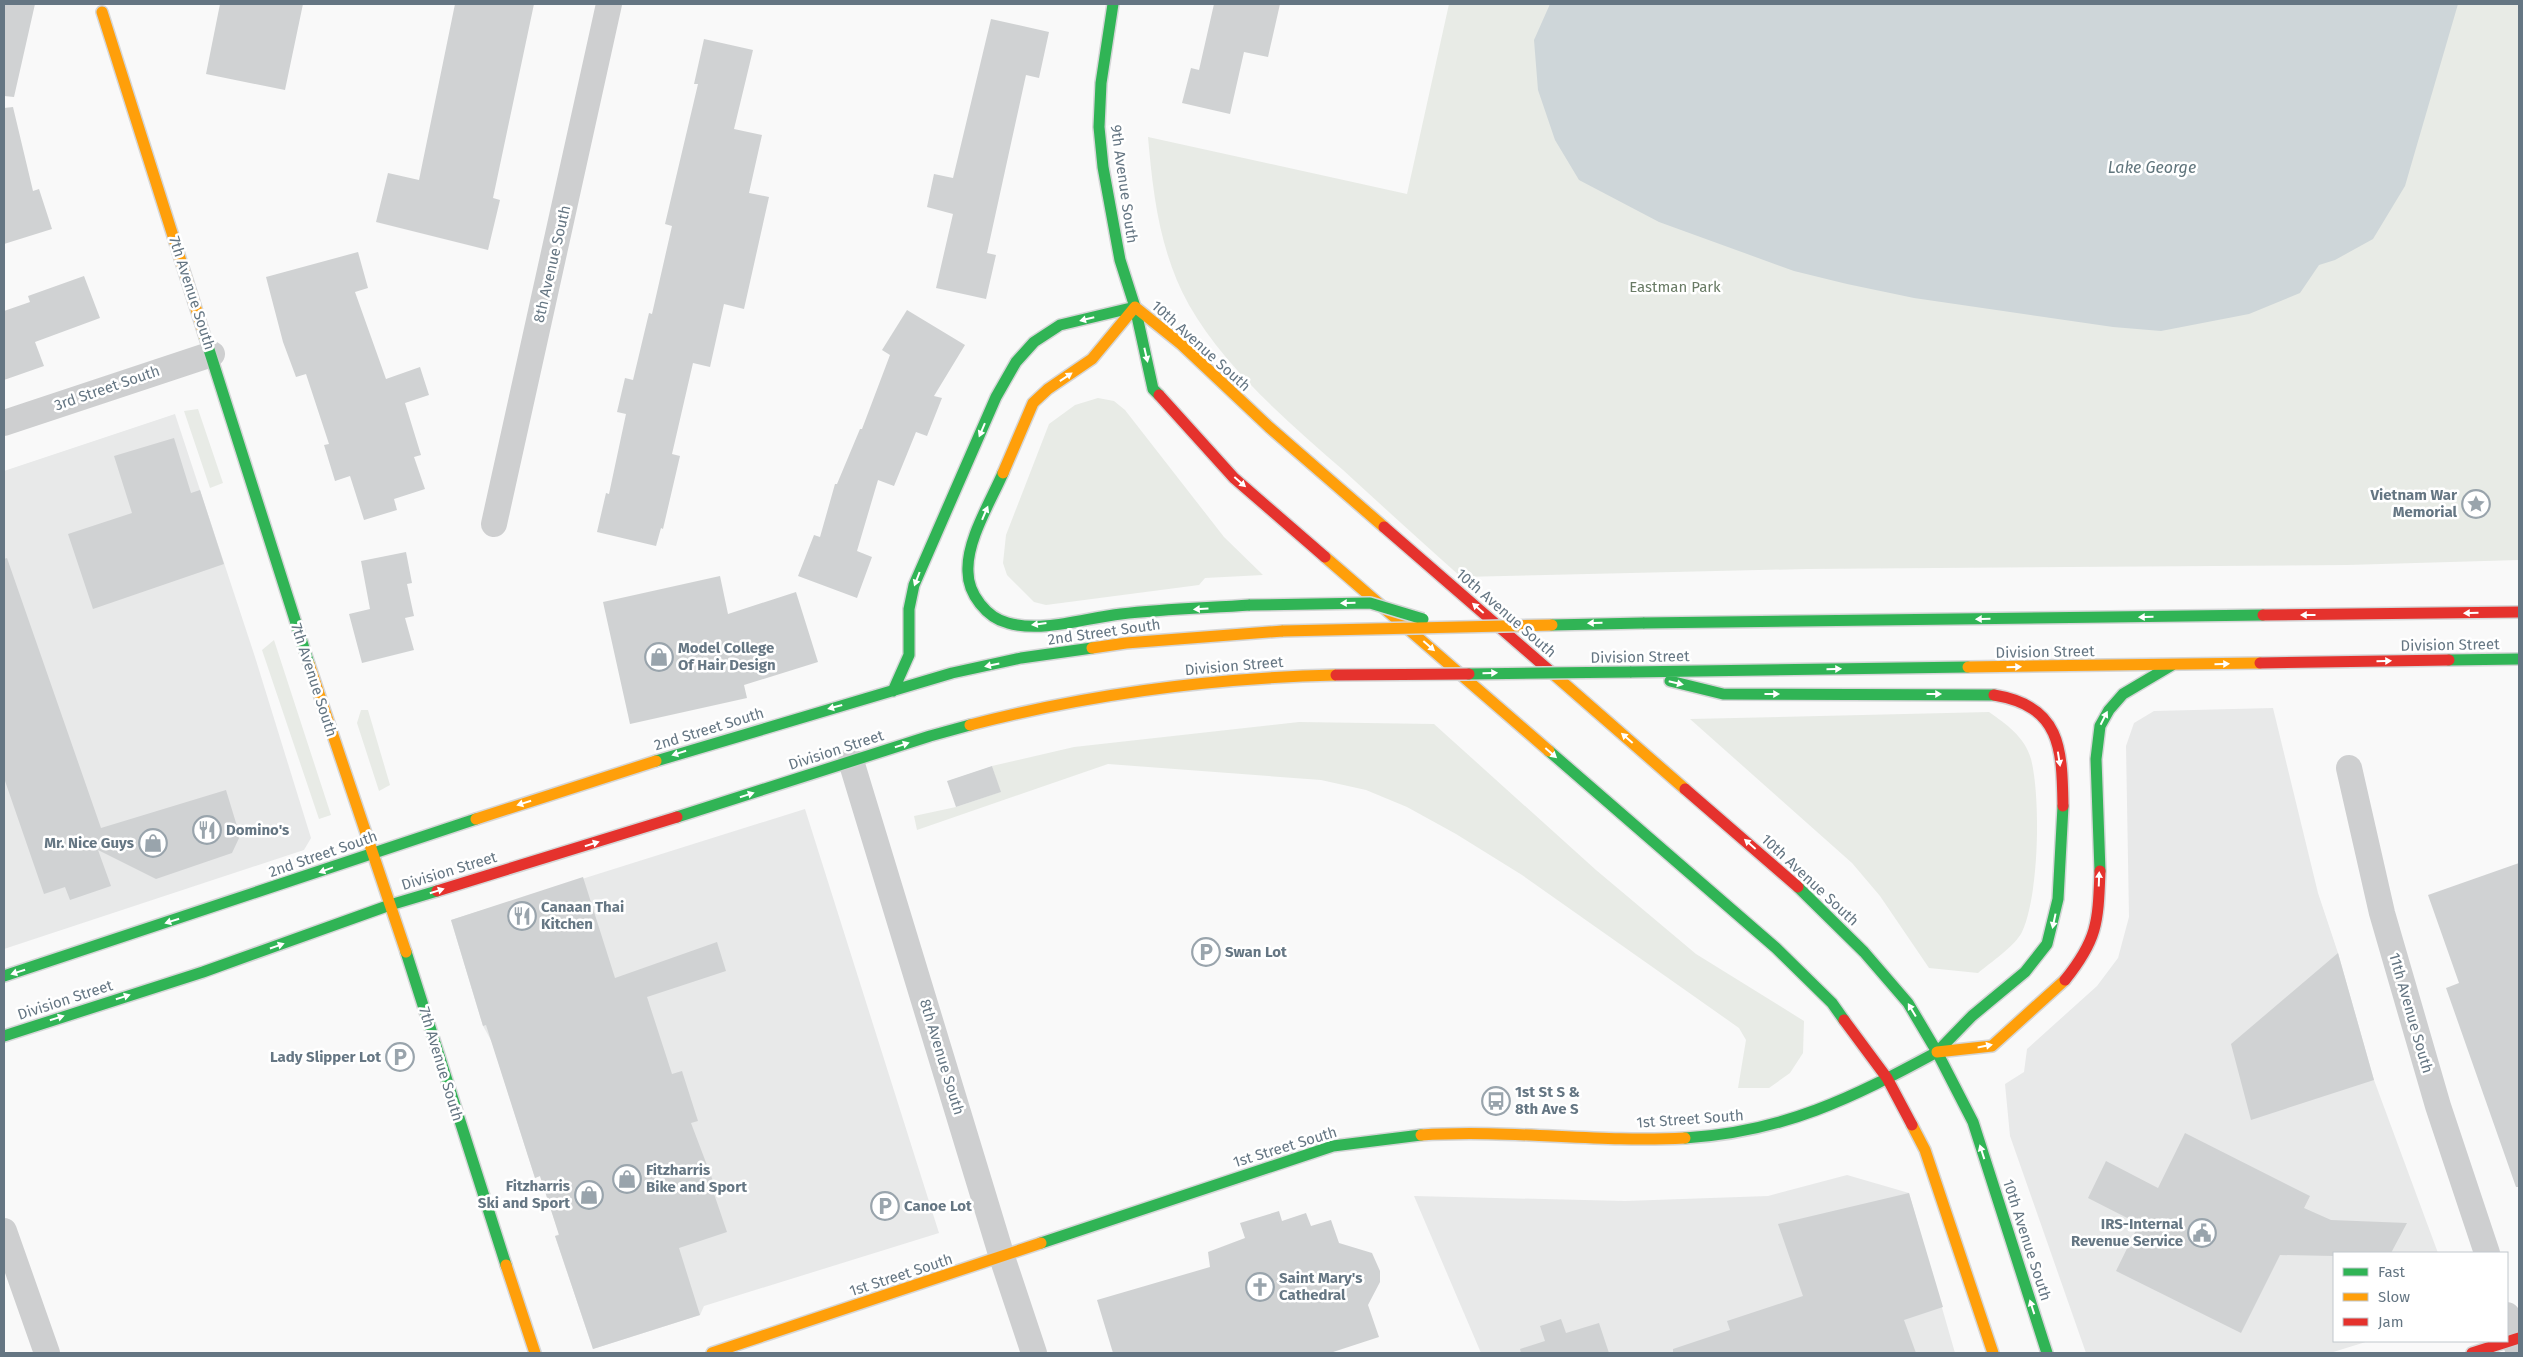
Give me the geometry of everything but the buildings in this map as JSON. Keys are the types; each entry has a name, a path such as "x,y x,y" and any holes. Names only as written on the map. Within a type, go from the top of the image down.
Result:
{"main road":[{"name":"9th Avenue South","path":"1113,4 1101,83 1099,127 1103,167 1120,260 1134,307"},
{"name":"7th Avenue South","path":"103,8 324,711 390,905 471,1162 535,1353"},
{"path":"1134,307 1092,359 1048,389 1033,402 975,537 969,555 968,578 978,600 990,614 1007,624 1031,625 1121,614 1250,605 1370,603 1446,625 2519,612"},
{"path":"893,691 909,655 909,609 914,585 996,398 1016,362 1034,342 1060,325 1134,307"},
{"name":"10th Avenue South","path":"1134,307 1181,344 1269,427 1811,898 1864,952 1908,1003 1937,1052 1973,1122 2047,1353"},
{"name":"10th Avenue South","path":"1134,307 1154,389 1234,478 1776,948 1832,1003 1887,1078 1925,1150 1993,1353"},
{"name":"2nd Street South","path":"4,976 326,871 372,852 726,738 952,673 1022,658 1126,643 1283,631 1446,625"},
{"name":"Division Street","path":"4,1036 203,972 390,905 634,832 930,736 1005,716 1162,687 1225,681 1336,675 2519,659"},
{"path":"1937,1052 1992,1046 2065,981 2080,962 2092,941 2098,914 2100,866 2096,759 2100,726 2109,710 2124,694 2173,665"},
{"path":"1630,672 1723,694 1995,695 2025,701 2049,722 2056,740 2061,766 2062,870 2055,924 2048,943 2033,966 1976,1011 1937,1052"},
{"name":"1st Street South","path":"712,1353 1333,1146 1396,1137 1452,1134 1662,1139 1732,1133 1785,1123 1838,1104 1937,1052"},
{"path":"2472,1353 2502,1342"}],"street":[{"name":"8th Avenue South","path":"494,524 610,4"},
{"name":"3rd Street South","path":"4,423 212,354"},
{"name":"8th Avenue South","path":"851,761 1002,1257 1034,1353"},
{"name":"11th Avenue South","path":"2349,768 2382,913 2438,1106 2487,1252"},
{"path":"4,1231 47,1353"}],"shaded area":[{"path":"175,414 255,657 311,838 304,850 4,949 4,471"},
{"path":"2273,708 2318,893 2338,953 2374,1080 2438,1252 2333,1252 2333,1342 2366,1342 2330,1353 2086,1353 2010,1136 2005,1084 2024,1072 2027,1049 2097,986 2118,958 2129,917 2126,746 2134,723 2154,711"},
{"path":"805,809 939,1233 704,1306 700,1315 593,1349 555,1236 559,1234 540,1176 535,1178 492,1042 483,1026 451,920"},
{"path":"1847,1175 1909,1193 1955,1353 1481,1353 1414,1196 1625,1201 1768,1196"}],"green space":[{"name":"Eastman Park","path":"1449,4 2519,4 2519,560 2347,565 1807,569 1461,577 1259,393 1203,328 1189,305 1171,265 1160,223 1152,180 1148,137 1407,194"},
{"path":"1098,398 1114,401 1125,410 1224,537 1263,575 1205,578 1199,585 1046,605 1034,602 1007,575 1003,563 1006,535 1049,424 1075,405"},
{"path":"198,409 223,483 210,488 184,411"},
{"path":"274,640 331,815 319,819 262,650"},
{"path":"361,710 368,710 390,785 379,791 357,723"},
{"path":"1989,712 2020,738 2031,759 2036,797 2037,847 2032,895 2028,916 2022,932 2008,948 1978,973 1929,968 1880,896 1852,863 1690,719"},
{"path":"1299,722 1434,724 1596,870 1696,954 1804,1021 1803,1053 1790,1073 1769,1088 1738,1088 1746,1040 1739,1028 1522,875 1456,834 1407,807 1366,790 1321,780 1108,764 917,830 914,816 956,807 1000,792 992,766 1074,747"}],"water":[{"name":"Lake George","path":"1550,4 2458,4 2405,186 2373,239 2335,260 2319,265 2300,293 2249,314 2161,331 2113,327 1914,298 1794,271 1659,222 1579,180 1555,140 1538,90 1534,40"}],"traffic: fast":[{"path":"1113,4 1101,83 1099,127 1103,167 1120,260 1135,307 1153,389 1159,395"},
{"path":"893,691 909,655 909,609 914,585 996,397 1016,362 1034,342 1060,325 1135,307"},
{"path":"205,337 309,664"},
{"path":"1003,473 975,534 968,560 971,589 980,604 1000,620 1021,626 1050,626 1137,612 1250,605"},
{"path":"1250,605 1370,603 1423,619"},
{"path":"1643,623 2263,615"},
{"path":"1552,625 1643,623"},
{"path":"656,761 952,673 1021,658 1092,648"},
{"path":"2449,660 2519,659"},
{"path":"2100,871 2096,759 2100,726 2109,710 2123,694 2172,665"},
{"path":"1630,672 1968,667"},
{"path":"1469,674 1630,672"},
{"path":"1670,681 1723,694 1994,695"},
{"path":"677,817 970,725"},
{"path":"1549,751 1776,948 1832,1003 1844,1020"},
{"path":"1937,1052 1972,1016 2025,972 2047,944 2058,899 2063,806"},
{"path":"4,976 476,819"},
{"path":"1798,887 1864,952 1908,1003 1937,1052 1973,1122 2047,1353"},
{"path":"4,1036 203,972 390,905 437,891"},
{"path":"406,952 506,1265"},
{"path":"1685,1138 1754,1128 1816,1110 1876,1084 1937,1052"},
{"path":"1041,1243 1333,1146 1421,1135"}],"traffic: slow":[{"path":"102,12 205,337"},
{"path":"1135,307 1181,344 1269,427 1384,527"},
{"path":"1003,473 1033,403 1048,389 1092,359 1135,307"},
{"path":"1325,557 1549,751"},
{"path":"1283,631 1552,625"},
{"path":"1092,648 1126,643 1283,631"},
{"path":"1968,667 2260,663"},
{"path":"309,664 406,952"},
{"path":"1551,672 1685,789"},
{"path":"970,725 1106,696 1198,684 1336,675"},
{"path":"476,819 656,761"},
{"path":"1937,1052 1992,1046 2065,980"},
{"path":"1912,1125 1925,1150 1993,1353"},
{"path":"1421,1135 1487,1134 1619,1139 1685,1138"},
{"path":"712,1353 1041,1243"},
{"path":"506,1265 535,1353"}],"traffic: jam":[{"path":"1159,395 1234,478 1325,557"},
{"path":"1384,527 1551,672"},
{"path":"2263,615 2519,612"},
{"path":"2260,663 2449,660"},
{"path":"1336,675 1469,674"},
{"path":"1994,695 2016,701 2033,709 2045,720 2053,733 2058,748 2063,806"},
{"path":"1685,789 1798,887"},
{"path":"437,891 677,817"},
{"path":"2065,980 2084,953 2094,929 2097,917 2100,871"},
{"path":"1844,1020 1887,1078 1912,1125"},
{"path":"2508,1342 2519,1338"},
{"path":"2472,1353 2506,1342"}],"place":[{"name":"Vietnam War Memorial","path":"2476,504"},
{"name":"Model College Of Hair Design","path":"659,657"},
{"name":"Domino's","path":"207,830"},
{"name":"Mr. Nice Guys","path":"153,843"},
{"name":"Canaan Thai Kitchen","path":"522,916"},
{"name":"Swan Lot","path":"1206,952"},
{"name":"Lady Slipper Lot","path":"400,1057"},
{"name":"1st St S & 8th Ave S","path":"1496,1101"},
{"name":"Fitzharris Bike and Sport","path":"627,1179"},
{"name":"Fitzharris Ski and Sport","path":"589,1195"},
{"name":"Canoe Lot","path":"885,1206"},
{"name":"IRS-Internal Revenue Service","path":"2202,1233"},
{"name":"Saint Mary's Cathedral","path":"1260,1287"}]}
